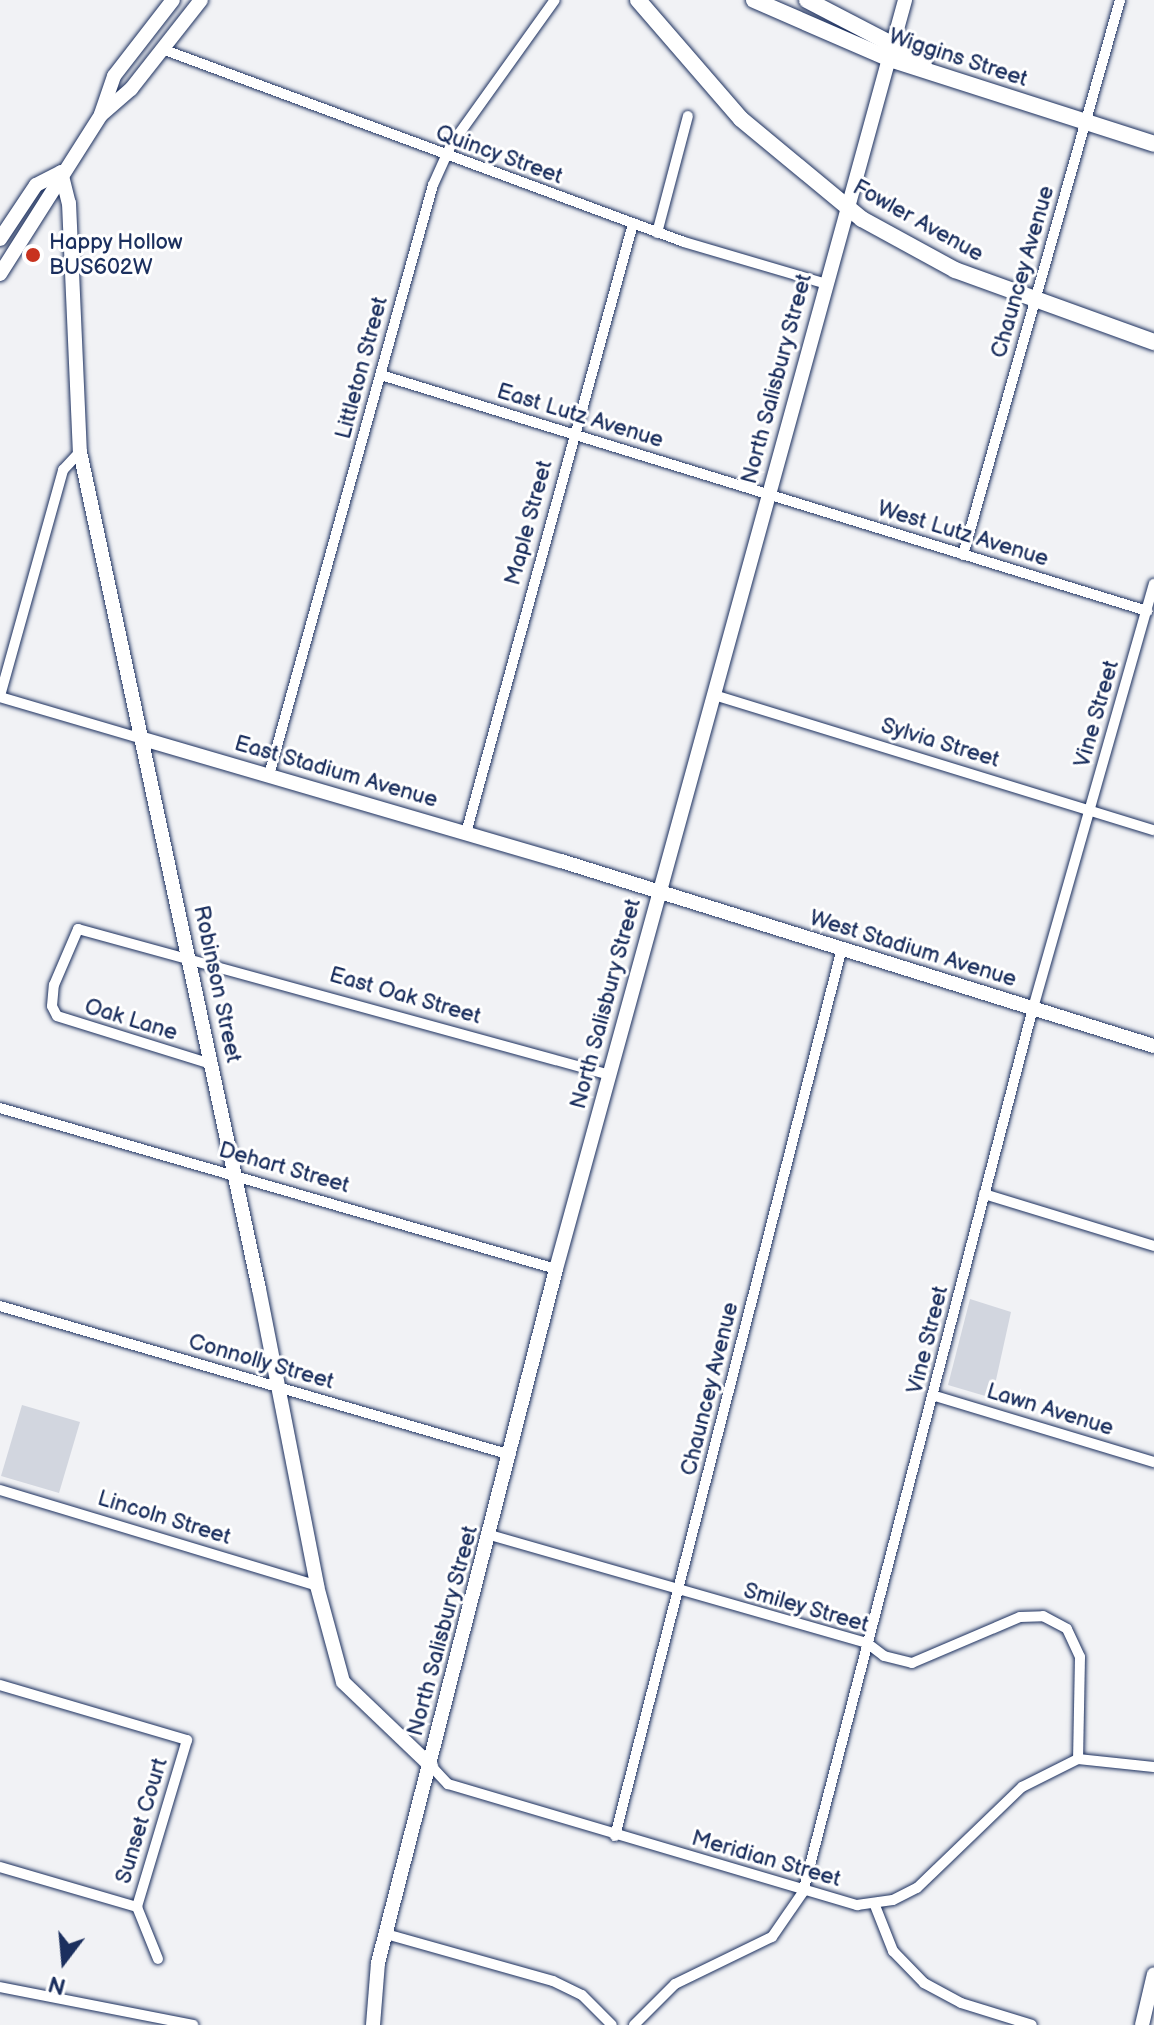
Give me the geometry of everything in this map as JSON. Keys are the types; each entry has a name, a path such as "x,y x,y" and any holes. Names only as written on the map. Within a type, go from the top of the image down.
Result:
{"main road":[{"name":"Fowler Avenue","path":"638,0 741,119 847,208 955,270 1035,303 1154,342"},
{"name":"Wiggins Street","path":"754,0 972,85 1154,144"},
{"path":"807,0 891,53"}],"street":[{"path":"101,115 114,76 173,0"},
{"path":"0,274 50,200 61,172 101,115 131,89 201,0"},
{"name":"Littleton Street","path":"269,775 445,157 555,0"},
{"name":"North Salisbury Street","path":"373,2025 374,1981 511,1455 556,1269 905,0"},
{"name":"Chauncey Avenue","path":"963,555 1120,0"},
{"name":"Quincy Street","path":"162,49 445,157 657,233 827,284"},
{"path":"657,233 688,116"},
{"path":"0,239 36,185 61,172"},
{"name":"Robinson Street","path":"61,172 69,203 80,452 190,962 317,1586 343,1682 431,1766"},
{"name":"Maple Street","path":"466,833 633,224"},
{"name":"East Lutz Avenue","path":"381,375 768,495"},
{"path":"0,696 63,470 80,452"},
{"name":"West Lutz Avenue","path":"768,495 1147,611"},
{"name":"Vine Street","path":"634,2025 675,1984 772,1937 803,1892 935,1396 1033,1008 1154,584"},
{"name":"Sylvia Street","path":"714,695 1154,830"},
{"name":"East Stadium Avenue","path":"0,696 659,892"},
{"name":"West Stadium Avenue","path":"659,892 841,952 1154,1046"},
{"name":"Oak Lane","path":"190,962 78,929 59,972 52,1006 68,1021 211,1064"},
{"name":"Chauncey Avenue","path":"615,1836 841,952"},
{"name":"East Oak Street","path":"190,962 204,960 610,1075"},
{"name":"Dehart Street","path":"0,1108 556,1269"},
{"path":"984,1194 1154,1246"},
{"name":"Connolly Street","path":"0,1306 511,1455"},
{"name":"Lawn Avenue","path":"935,1396 1154,1462"},
{"name":"Lincoln Street","path":"0,1490 317,1586"},
{"name":"Smiley Street","path":"490,1535 679,1593 867,1643 884,1656 912,1663 1020,1617 1043,1616 1067,1629 1080,1657 1078,1759"},
{"name":"Sunset Court","path":"0,1685 187,1740 137,1907 158,1959"},
{"path":"1078,1759 1154,1767"},
{"name":"Meridian Street","path":"431,1766 448,1784 803,1892 857,1905 874,1903 925,1882 1022,1787 1078,1759"},
{"path":"0,1867 137,1907"},
{"path":"874,1903 893,1951 924,1983 961,2003 1032,2025"},
{"path":"386,1934 553,1981 582,1995 612,2025"},
{"path":"1142,2025 1154,1974"},
{"path":"0,1987 193,2025"}],"shaded area":[{"path":"970,1299 1011,1312 992,1398 948,1385"},
{"path":"22,1405 80,1422 59,1493 1,1476"}],"place":[{"name":"Happy Hollow BUS602W","path":"33,255"}]}
